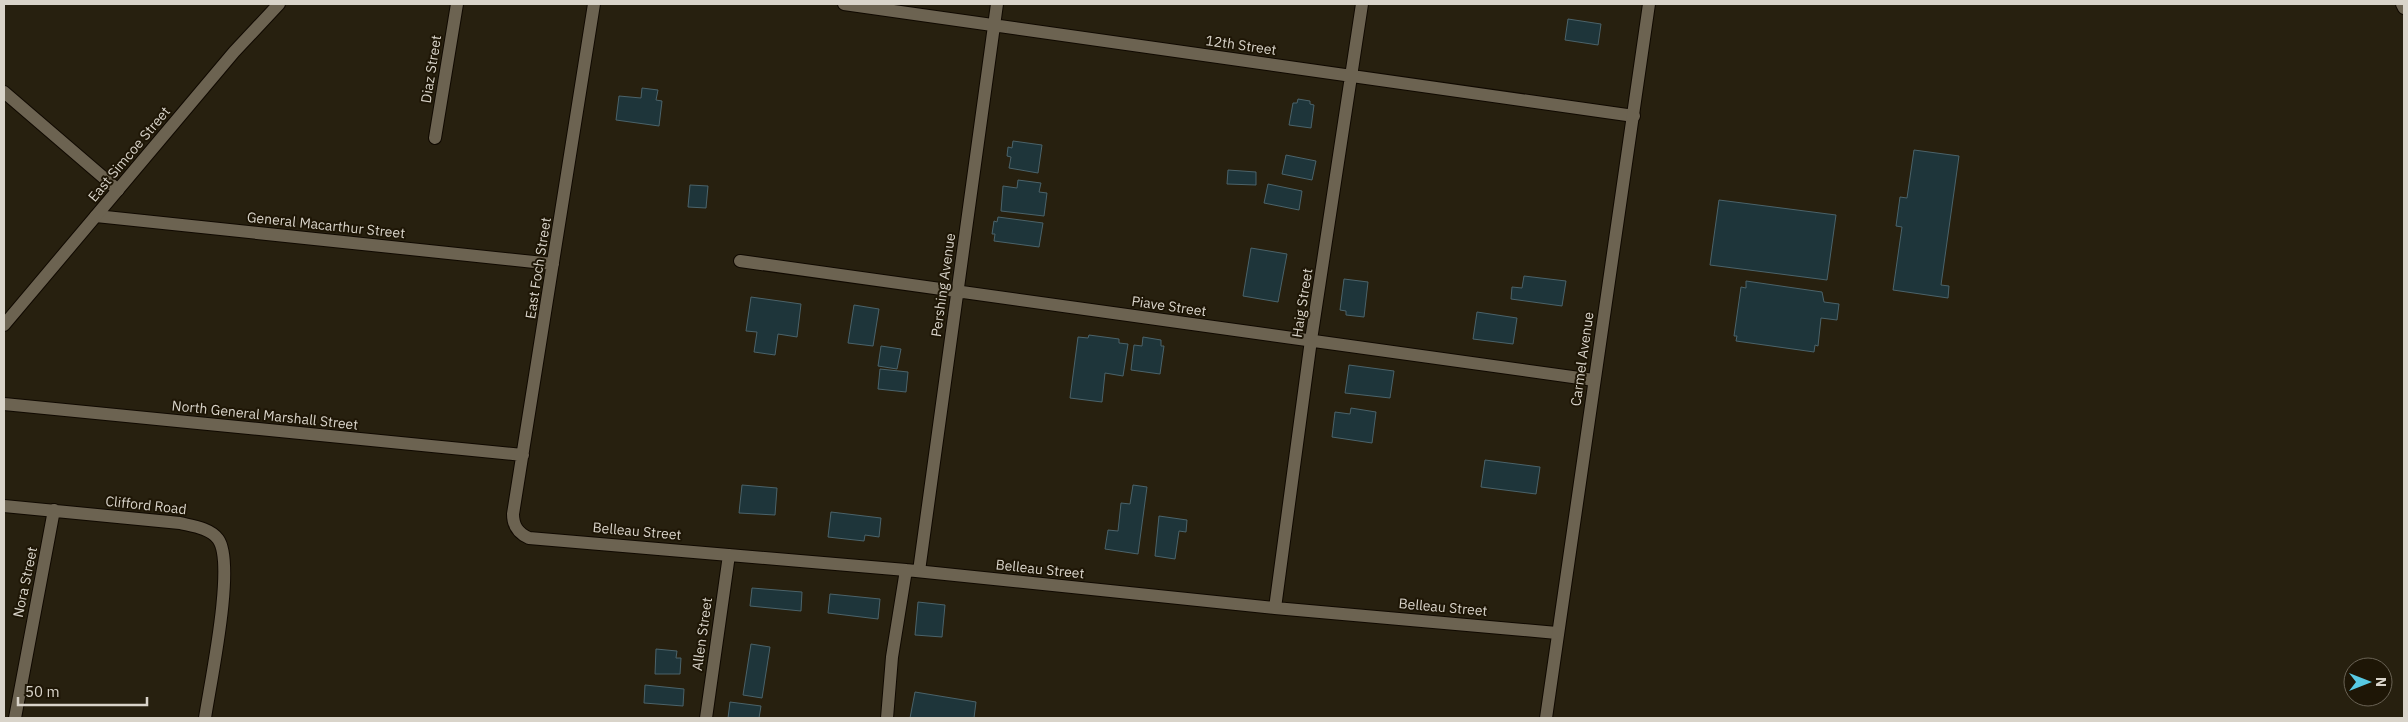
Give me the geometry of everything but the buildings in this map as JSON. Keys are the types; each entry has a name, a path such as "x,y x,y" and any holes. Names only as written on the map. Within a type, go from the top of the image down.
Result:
{"street":[{"name":"East Simcoe Street","path":"4,325 234,52 279,4"},
{"name":"Diaz Street","path":"435,138 457,4"},
{"name":"East Foch Street","path":"521,534 514,524 513,514 594,4"},
{"name":"12th Street","path":"844,4 1634,116"},
{"name":"Pershing Avenue","path":"887,718 892,657 913,571 957,292 997,4"},
{"name":"Haig Street","path":"1275,608 1311,340 1362,4"},
{"name":"Carmel Avenue","path":"1546,718 1649,4"},
{"path":"2402,4 2404,8"},
{"path":"4,92 118,190"},
{"name":"General Macarthur Street","path":"96,216 554,264"},
{"name":"Piave Street","path":"740,261 1594,380"},
{"name":"North General Marshall Street","path":"4,404 523,455"},
{"name":"Clifford Road","path":"4,506 180,523 211,533 220,541 226,564 224,589 205,718"},
{"name":"Nora Street","path":"14,718 54,510"},
{"name":"Belleau Street","path":"521,534 529,538 913,571 1275,608 1557,633"},
{"name":"Allen Street","path":"706,718 729,554"}]}
